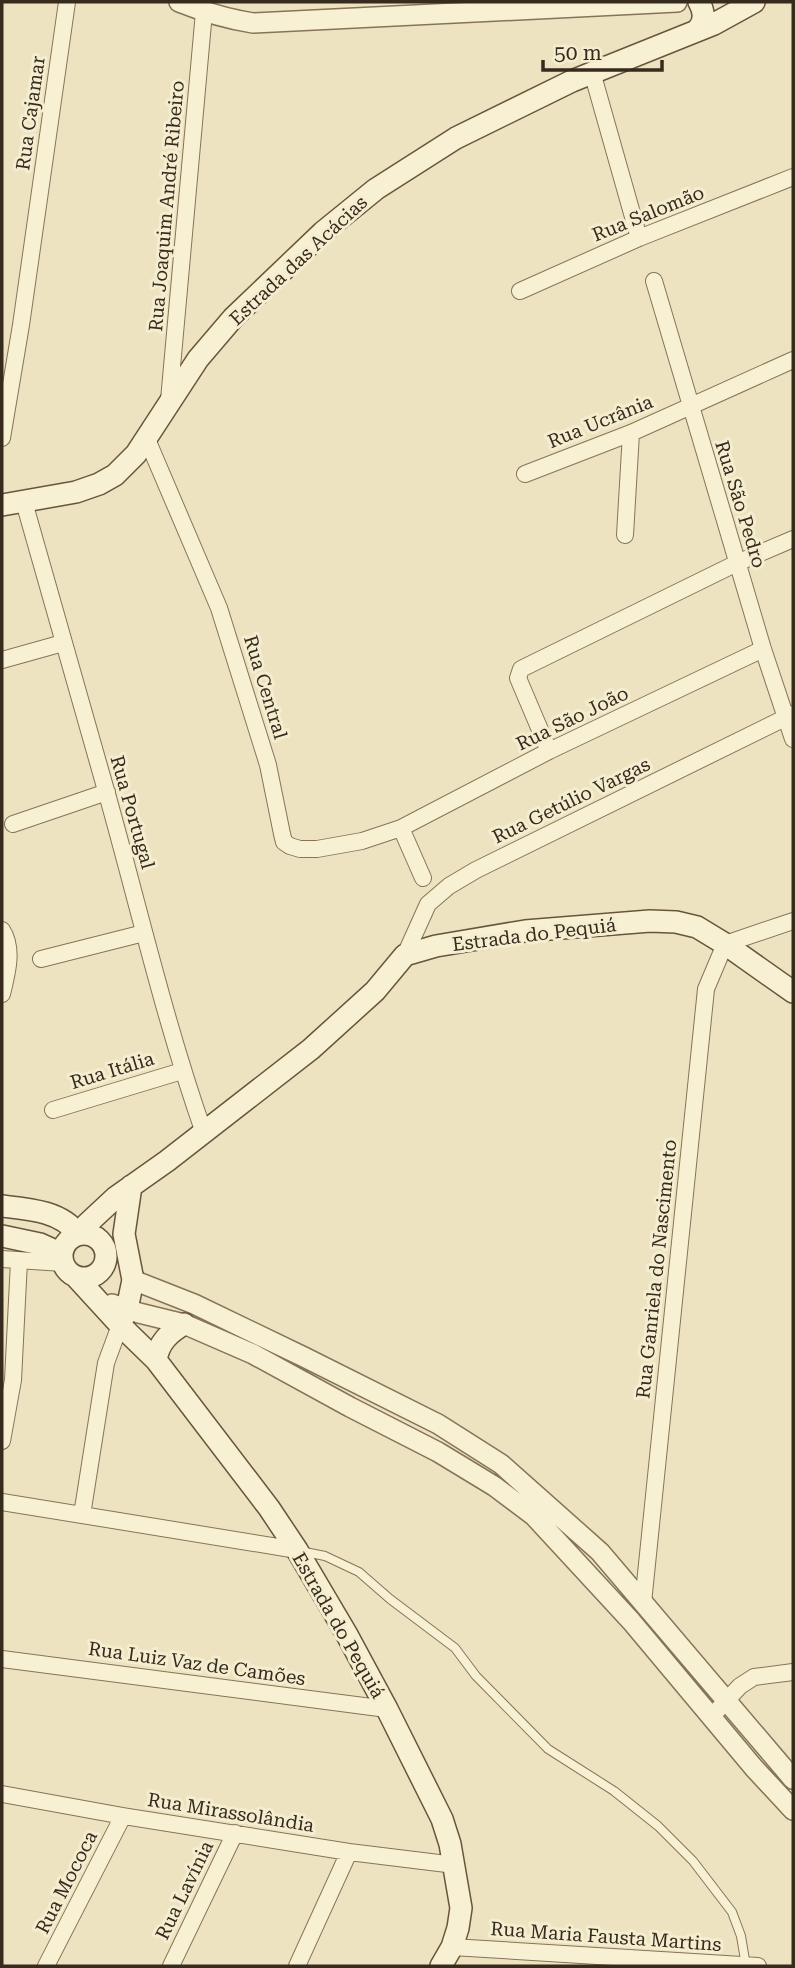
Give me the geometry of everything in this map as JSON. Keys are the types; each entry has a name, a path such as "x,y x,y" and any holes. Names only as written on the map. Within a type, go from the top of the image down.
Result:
{"main road":[{"path":"697,30 701,26 703,16 699,2"},
{"name":"Estrada das Acácias","path":"2,505 76,492 115,475 136,454 198,359 233,318 323,232 376,189 456,138 572,81 714,24 754,2"},
{"name":"Estrada do Pequiá","path":"405,955 436,946 525,931 650,921 676,922 697,928 725,944 793,992"},
{"path":"67,1265 65,1245 70,1238 81,1234 96,1215 131,1186 312,1049 375,990 405,955"},
{"path":"107,1259 115,1253 124,1234 131,1186"},
{"path":"2,1206 53,1215 81,1234 97,1237 106,1249 107,1259 103,1269 86,1278 40,1244 2,1236"},
{"path":"123,1317 133,1280 124,1234"},
{"path":"107,1259 133,1280"},
{"name":"Estrada do Pequiá","path":"67,1265 95,1297 123,1317 262,1498 297,1550 387,1709 442,1819 455,1866 461,1909 452,1947 441,1966"},
{"path":"156,1360 167,1335 184,1324"}],"street":[{"name":"Rua Cajamar","path":"2,438 21,325 67,2"},
{"path":"179,2 226,19 253,23 467,7 677,2"},
{"name":"Rua Joaquim André Ribeiro","path":"168,403 204,12"},
{"path":"592,72 639,238"},
{"name":"Rua Salomão","path":"520,291 639,238 793,177"},
{"name":"Rua São Pedro","path":"654,281 763,649 790,715 793,739"},
{"name":"Rua Ucrânia","path":"525,474 631,433 793,360"},
{"path":"625,536 631,433"},
{"name":"Rua Central","path":"146,437 219,608 268,765 285,842 300,849 317,849 362,841 401,828"},
{"name":"Rua Portugal","path":"24,502 107,792 159,991 204,1133"},
{"path":"549,751 518,678 521,669 737,563 793,539"},
{"path":"2,660 63,643"},
{"name":"Rua São João","path":"401,828 549,751 763,649"},
{"name":"Rua Getúlio Vargas","path":"405,955 428,904 449,886 476,870 790,715"},
{"path":"13,824 107,792"},
{"path":"401,828 423,877"},
{"path":"725,944 793,921"},
{"path":"2,930 6,937 9,959 2,994"},
{"path":"41,958 144,933"},
{"name":"Rua Ganriela do Nascimento","path":"643,1603 706,989 725,944"},
{"name":"Rua Itália","path":"53,1110 182,1070"},
{"path":"2,1259 67,1265"},
{"path":"2,1441 19,1261"},
{"path":"133,1280 194,1304 333,1371 438,1424 501,1464 600,1552 793,1779"},
{"path":"82,1515 106,1363 123,1317 184,1324 253,1353 438,1452 494,1486 534,1516 631,1621 754,1768 793,1810"},
{"path":"321,1391 333,1371"},
{"path":"2,1502 297,1550"},
{"name":"Rua Luiz Vaz de Camões","path":"2,1659 387,1709"},
{"path":"712,1716 740,1686 754,1677 793,1672"},
{"name":"Rua Mirassolândia","path":"3,1798 455,1866"},
{"name":"Rua Mococa","path":"46,1966 123,1816"},
{"name":"Rua Lavínia","path":"171,1966 235,1833"},
{"path":"297,1966 349,1852"},
{"name":"Rua Maria Fausta Martins","path":"452,1947 758,1966"}],"lane":[{"path":"297,1550 325,1556 359,1572 455,1648 476,1676 548,1749 614,1791 658,1826 693,1861 732,1912 741,1936 746,1966"}]}
